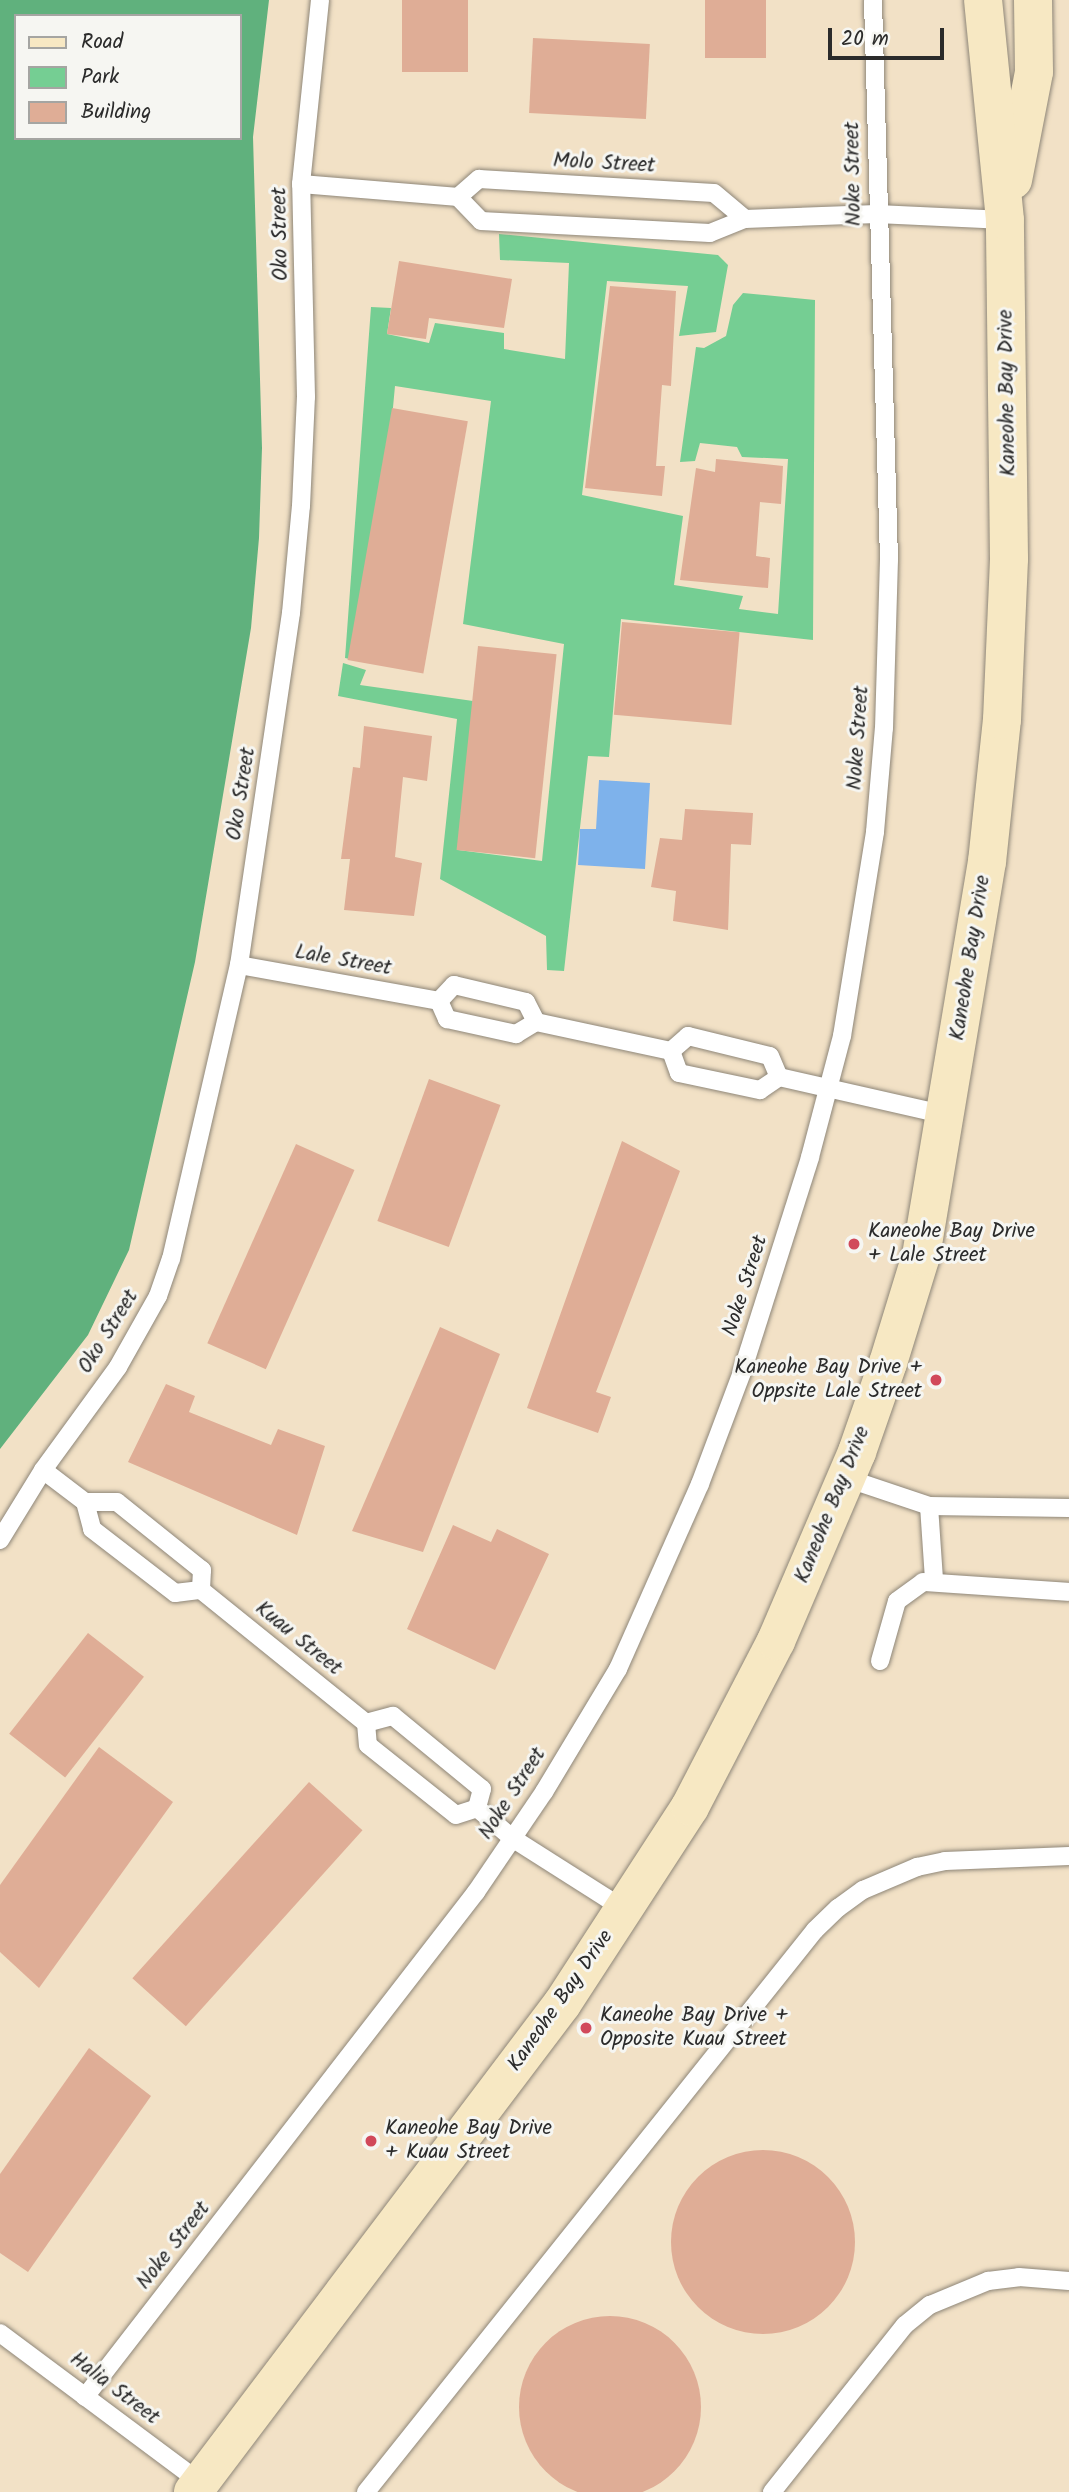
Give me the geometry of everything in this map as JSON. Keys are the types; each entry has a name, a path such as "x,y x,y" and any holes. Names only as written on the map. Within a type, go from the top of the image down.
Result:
{"main road":[{"name":"Kaneohe Bay Drive","path":"197,2487 470,2129 624,1909 690,1807 776,1641 846,1478 921,1255 987,862 1002,720 1009,558 1005,220 983,0"},
{"name":"Kaneohe Bay Drive","path":"1005,220 1034,72 1033,0"}],"lane":[{"name":"Oko Street","path":"0,1540 43,1470 118,1367 158,1296 171,1259 239,965 292,613 301,506 306,397 301,184 320,0"},
{"name":"Noke Street","path":"85,2397 475,1892 512,1838 618,1669 661,1577 742,1372 829,1088 861,934 884,728 889,560 877,214 873,0"},
{"name":"Molo Street","path":"458,197 479,179 715,193 745,219"},
{"path":"301,184 458,197 481,221 710,233 745,219 877,214 1005,220"},
{"name":"Lale Street","path":"239,965 439,1001"},
{"path":"536,1022 527,1002 454,985 439,1001 447,1019 516,1034 536,1022 671,1051"},
{"path":"671,1051 688,1036 770,1056 779,1077"},
{"path":"671,1051 680,1073 761,1090 779,1077 946,1115"},
{"path":"43,1470 85,1502 117,1502 202,1570 201,1590 175,1593 92,1529 85,1502"},
{"path":"846,1478 929,1506 1069,1508"},
{"path":"929,1506 934,1580"},
{"path":"880,1661 897,1601 912,1586 934,1580 1069,1592"},
{"name":"Kuau Street","path":"201,1590 366,1723 368,1745 456,1815 477,1808"},
{"path":"366,1723 393,1716 482,1789 477,1808 512,1838 624,1909"},
{"path":"366,2492 815,1930 838,1908 891,1876 945,1861 1069,1856"},
{"path":"772,2492 905,2325 930,2305 988,2281 1019,2277 1069,2281"},
{"name":"Halia Street","path":"0,2333 197,2487"}],"green space":[{"path":"0,0 269,0 253,137 262,448 259,538 251,628 195,962 129,1250 88,1335 0,1449"},
{"path":"499,234 718,255 728,265 716,332 679,336 688,286 607,281 582,495 683,516 674,585 743,596 739,609 778,614 788,459 742,457 737,447 700,443 695,461 680,462 696,347 704,348 726,336 733,305 743,293 815,300 813,640 621,619 609,757 588,756 564,971 547,970 546,936 440,879 457,719 338,696 343,663 366,670 360,685 473,701 458,850 542,861 564,644 463,624 491,401 395,386 369,663 345,658 371,307 391,308 387,334 429,343 435,323 504,333 504,349 565,359 569,263 500,260"}],"water":[{"path":"599,780 650,783 645,869 578,865 580,829 596,829"}],"building":[{"path":"402,0 468,0 468,72 402,72"},
{"path":"705,0 766,0 766,58 705,58"},
{"path":"533,38 650,44 646,119 529,113"},
{"path":"399,261 512,279 504,328 429,318 426,339 387,334"},
{"path":"610,286 676,291 671,386 662,385 656,466 665,466 662,496 585,488"},
{"path":"392,408 468,421 423,673 348,660"},
{"path":"716,459 783,466 781,504 760,502 756,556 770,558 768,588 680,580 696,468 715,472"},
{"path":"622,622 740,632 731,725 614,715"},
{"path":"478,646 557,654 535,858 457,850"},
{"path":"364,726 432,736 427,781 403,777 395,857 422,863 414,916 344,910 350,859 341,859 353,767 360,768"},
{"path":"685,809 753,813 751,845 731,844 728,930 673,921 676,891 651,887 660,838 682,840"},
{"path":"429,1079 500,1105 449,1247 377,1221"},
{"path":"622,1141 680,1171 596,1392 611,1397 598,1433 527,1408"},
{"path":"296,1144 354,1170 266,1369 207,1343"},
{"path":"440,1327 500,1354 423,1552 352,1531"},
{"path":"166,1384 195,1396 189,1412 271,1445 278,1429 325,1446 297,1535 128,1462"},
{"path":"453,1525 491,1542 497,1529 549,1554 495,1670 407,1629"},
{"path":"88,1633 144,1677 65,1778 9,1734"},
{"path":"99,1747 173,1802 39,1988 0,1952 0,1885"},
{"path":"309,1782 363,1830 186,2026 132,1978"},
{"path":"89,2048 151,2096 28,2272 0,2253 0,2174"},
{"path":"763,2150 798,2157 828,2177 848,2207 855,2242 848,2277 828,2307 798,2327 763,2334 728,2327 698,2307 678,2277 671,2242 678,2207 698,2177 728,2157"},
{"path":"592,2317 628,2317 661,2331 675,2342 686,2356 700,2389 700,2425 686,2458 675,2472 661,2483 639,2493 581,2493 559,2483 545,2472 534,2458 520,2425 520,2389 534,2356 545,2342 559,2331"}],"place":[{"name":"Kaneohe Bay Drive + Lale Street","path":"854,1244"},
{"name":"Kaneohe Bay Drive + Oppsite Lale Street","path":"936,1380"},
{"name":"Kaneohe Bay Drive + Opposite Kuau Street","path":"586,2028"},
{"name":"Kaneohe Bay Drive + Kuau Street","path":"371,2141"}]}
